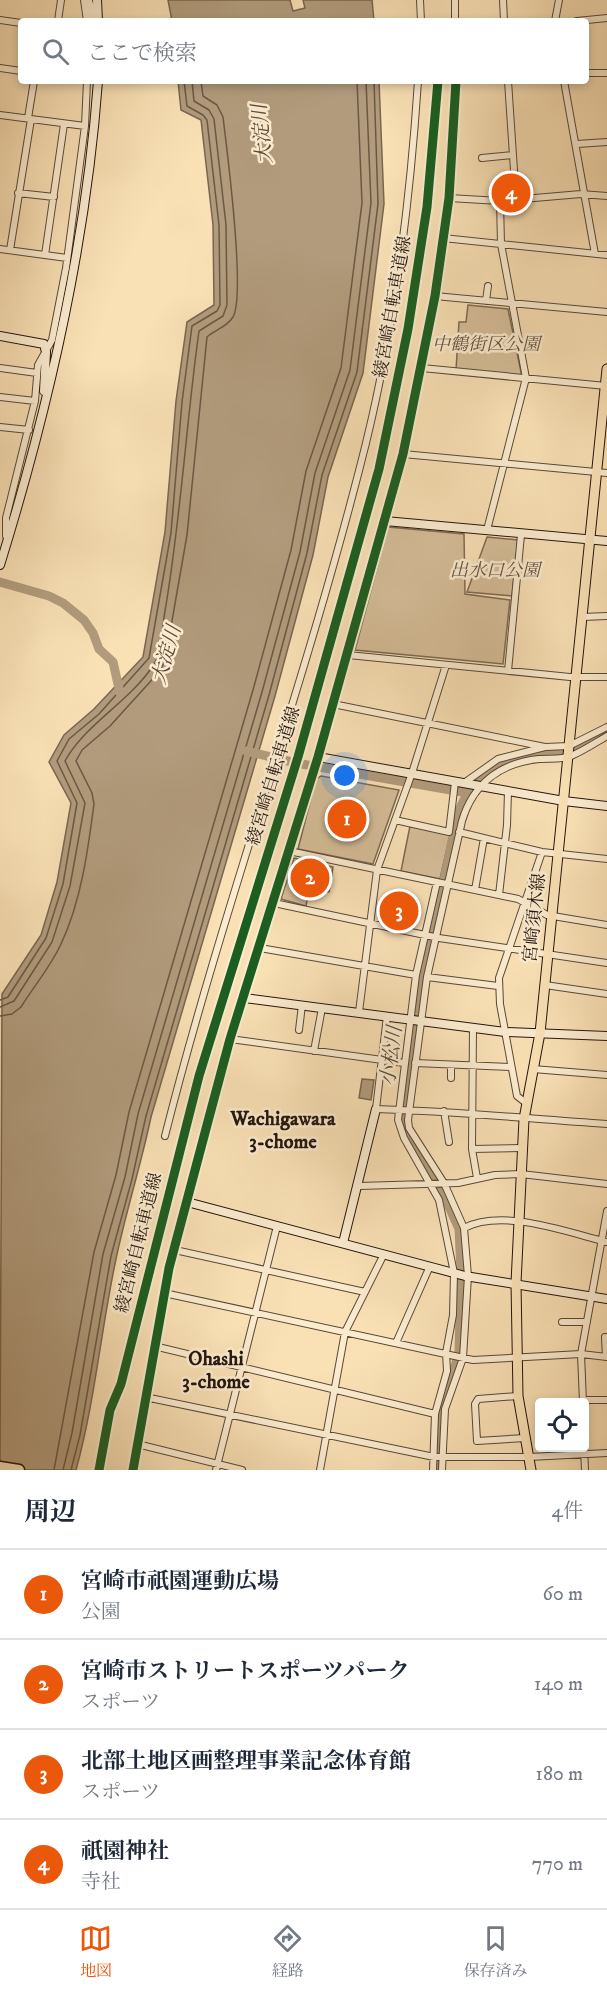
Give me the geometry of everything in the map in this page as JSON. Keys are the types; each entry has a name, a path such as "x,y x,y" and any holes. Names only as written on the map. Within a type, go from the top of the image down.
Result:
{"highway":[{"path":"0,1467 19,1470"}],"main road":[{"name":"宮崎須木線","path":"531,1470 518,1396 516,1360 516,1283 524,1119 540,1033 607,369"}],"street":[{"path":"58,18 61,0"},
{"path":"86,0 87,18"},
{"path":"86,0 92,18"},
{"path":"97,0 98,18"},
{"path":"420,0 421,18"},
{"path":"455,0 455,18"},
{"path":"503,0 504,18"},
{"path":"556,18 559,0"},
{"path":"589,20 607,18"},
{"path":"0,20 18,23"},
{"path":"0,68 18,71"},
{"path":"589,73 607,73"},
{"path":"10,250 18,193 22,185 34,84"},
{"path":"5,549 3,517 29,430 35,402 37,373 46,347 52,340 68,258 85,126 87,84"},
{"path":"1,563 15,523 64,324 89,177 98,84"},
{"path":"165,1136 198,1014 313,641 366,441 404,245 418,84"},
{"path":"133,1470 164,1293 230,1039 318,759 403,454 435,296 449,198 456,84"},
{"path":"508,84 516,200"},
{"path":"565,84 595,254"},
{"path":"0,115 85,126"},
{"path":"45,255 64,124"},
{"path":"577,144 607,142"},
{"path":"482,158 512,156"},
{"path":"486,531 526,378 501,244 500,201 514,182"},
{"path":"18,193 54,197"},
{"path":"449,198 500,201 586,194 607,196"},
{"path":"443,238 607,255"},
{"path":"0,249 68,258"},
{"path":"486,301 488,286"},
{"path":"435,296 607,312"},
{"path":"0,336 40,342 46,347"},
{"path":"46,347 44,391 47,394"},
{"path":"0,368 37,373"},
{"path":"422,368 606,386"},
{"path":"0,397 35,402"},
{"path":"0,426 29,430"},
{"path":"403,454 607,473"},
{"path":"385,521 607,542"},
{"path":"508,671 521,535"},
{"path":"582,617 607,616"},
{"path":"348,655 508,671 607,677"},
{"path":"359,1012 377,870 412,773 446,665"},
{"path":"333,704 569,753 607,727"},
{"path":"470,784 511,765 569,753 607,736"},
{"path":"395,820 449,832 454,805 452,796 470,784 498,759 546,747"},
{"path":"318,759 412,773 564,801 607,806"},
{"path":"433,1470 435,1414 447,1371 453,1315 461,1274 432,1183 400,1130 399,1109 404,1063 427,976 470,784"},
{"path":"499,895 506,844 507,791"},
{"path":"459,832 542,852 607,859"},
{"path":"475,890 484,838"},
{"path":"289,852 499,895 523,902 552,917 607,925"},
{"path":"526,1103 517,1096 498,986 523,902 542,852"},
{"path":"437,882 416,975 415,1063 409,1128 444,1183 464,1228 461,1274 463,1358 445,1409 442,1470"},
{"path":"274,903 435,937 548,956 583,957 607,963"},
{"path":"260,948 416,975"},
{"path":"427,976 498,986"},
{"path":"545,985 607,994"},
{"path":"244,998 505,1032 607,1036"},
{"path":"299,1030 302,1005"},
{"path":"314,1051 322,1008"},
{"path":"343,1244 376,1109 387,1016"},
{"path":"473,1027 472,1149 477,1178"},
{"path":"230,1039 404,1063"},
{"path":"415,1063 511,1067"},
{"path":"451,1065 451,1078"},
{"path":"532,1069 607,1075"},
{"path":"376,1109 472,1112 524,1119 607,1124"},
{"path":"444,1111 448,1142"},
{"path":"472,1149 522,1148"},
{"path":"358,1186 444,1183 521,1174 607,1184"},
{"path":"187,1202 461,1274 607,1299"},
{"path":"583,1398 581,1354 604,1241 607,1211"},
{"path":"464,1228 475,1222 492,1220 519,1222 604,1241"},
{"path":"216,1467 278,1226"},
{"path":"175,1250 365,1292"},
{"path":"320,1470 345,1332 384,1254"},
{"path":"396,1343 430,1266"},
{"path":"164,1293 473,1360 516,1360 581,1354 606,1357 605,1337"},
{"path":"562,1322 587,1322"},
{"path":"154,1346 435,1414"},
{"path":"518,1396 478,1399 475,1404 477,1442 525,1438"},
{"path":"145,1397 434,1457 529,1457 575,1452"},
{"path":"589,1401 607,1400"},
{"path":"137,1444 216,1467 243,1470"},
{"path":"589,1451 607,1453"},
{"path":"584,1452 585,1470"}],"green space":[{"name":"中鶴街区公園","path":"468,305 508,309 522,377 456,370 459,322 466,322"},
{"path":"388,527 464,534 465,594 510,600 503,664 355,650"},
{"name":"出水口公園","path":"487,537 518,540 512,596 467,592"},
{"path":"321,776 399,790 373,864 298,849 316,779"},
{"path":"410,826 450,835 440,879 401,871"},
{"path":"294,858 333,867 329,892 309,889 306,906 281,899"}],"water":[{"path":"168,0 290,0 293,11 305,8 303,0 372,0 374,18 171,18"},
{"name":"大淀川","path":"178,84 379,84 384,204 363,373 328,477 313,555 275,696 151,1117 116,1259 88,1418 76,1470 0,1470 2,994 41,935 57,882 71,803 49,762 64,735 94,709 143,657 165,532 176,401 187,322 214,305 213,225 201,120 181,110"},
{"path":"362,1079 374,1080 371,1100 359,1098"}],"waterway":[{"path":"0,582 49,596 63,603 84,620 93,633 99,649 113,662 120,693"},
{"name":"小松川","path":"438,1470 442,1408 459,1353 461,1271 459,1229 446,1200 406,1131 403,1116 415,1018 458,813 479,778 492,769 505,762 578,747 607,731"},
{"path":"246,751 296,763 468,793"}],"cycle path":[{"name":"綾宮崎自転車道線","path":"99,1470 110,1410 121,1384 199,1076 298,757 379,469 408,329 427,207 438,84"},
{"path":"133,1470 169,1268 207,1125 230,1039 318,757 403,454 435,296 449,198 456,84"}],"place":[{"name":"祇園神社","path":"511,193"},
{"name":"宮崎市祇園運動広場","path":"347,819"},
{"name":"宮崎市ストリートスポーツパーク","path":"310,878"},
{"name":"北部土地区画整理事業記念体育館","path":"399,911"}],"district":[{"name":"Wachigawara 3-chome","path":"283,1130"},
{"name":"Ohashi 3-chome","path":"216,1370"}]}
